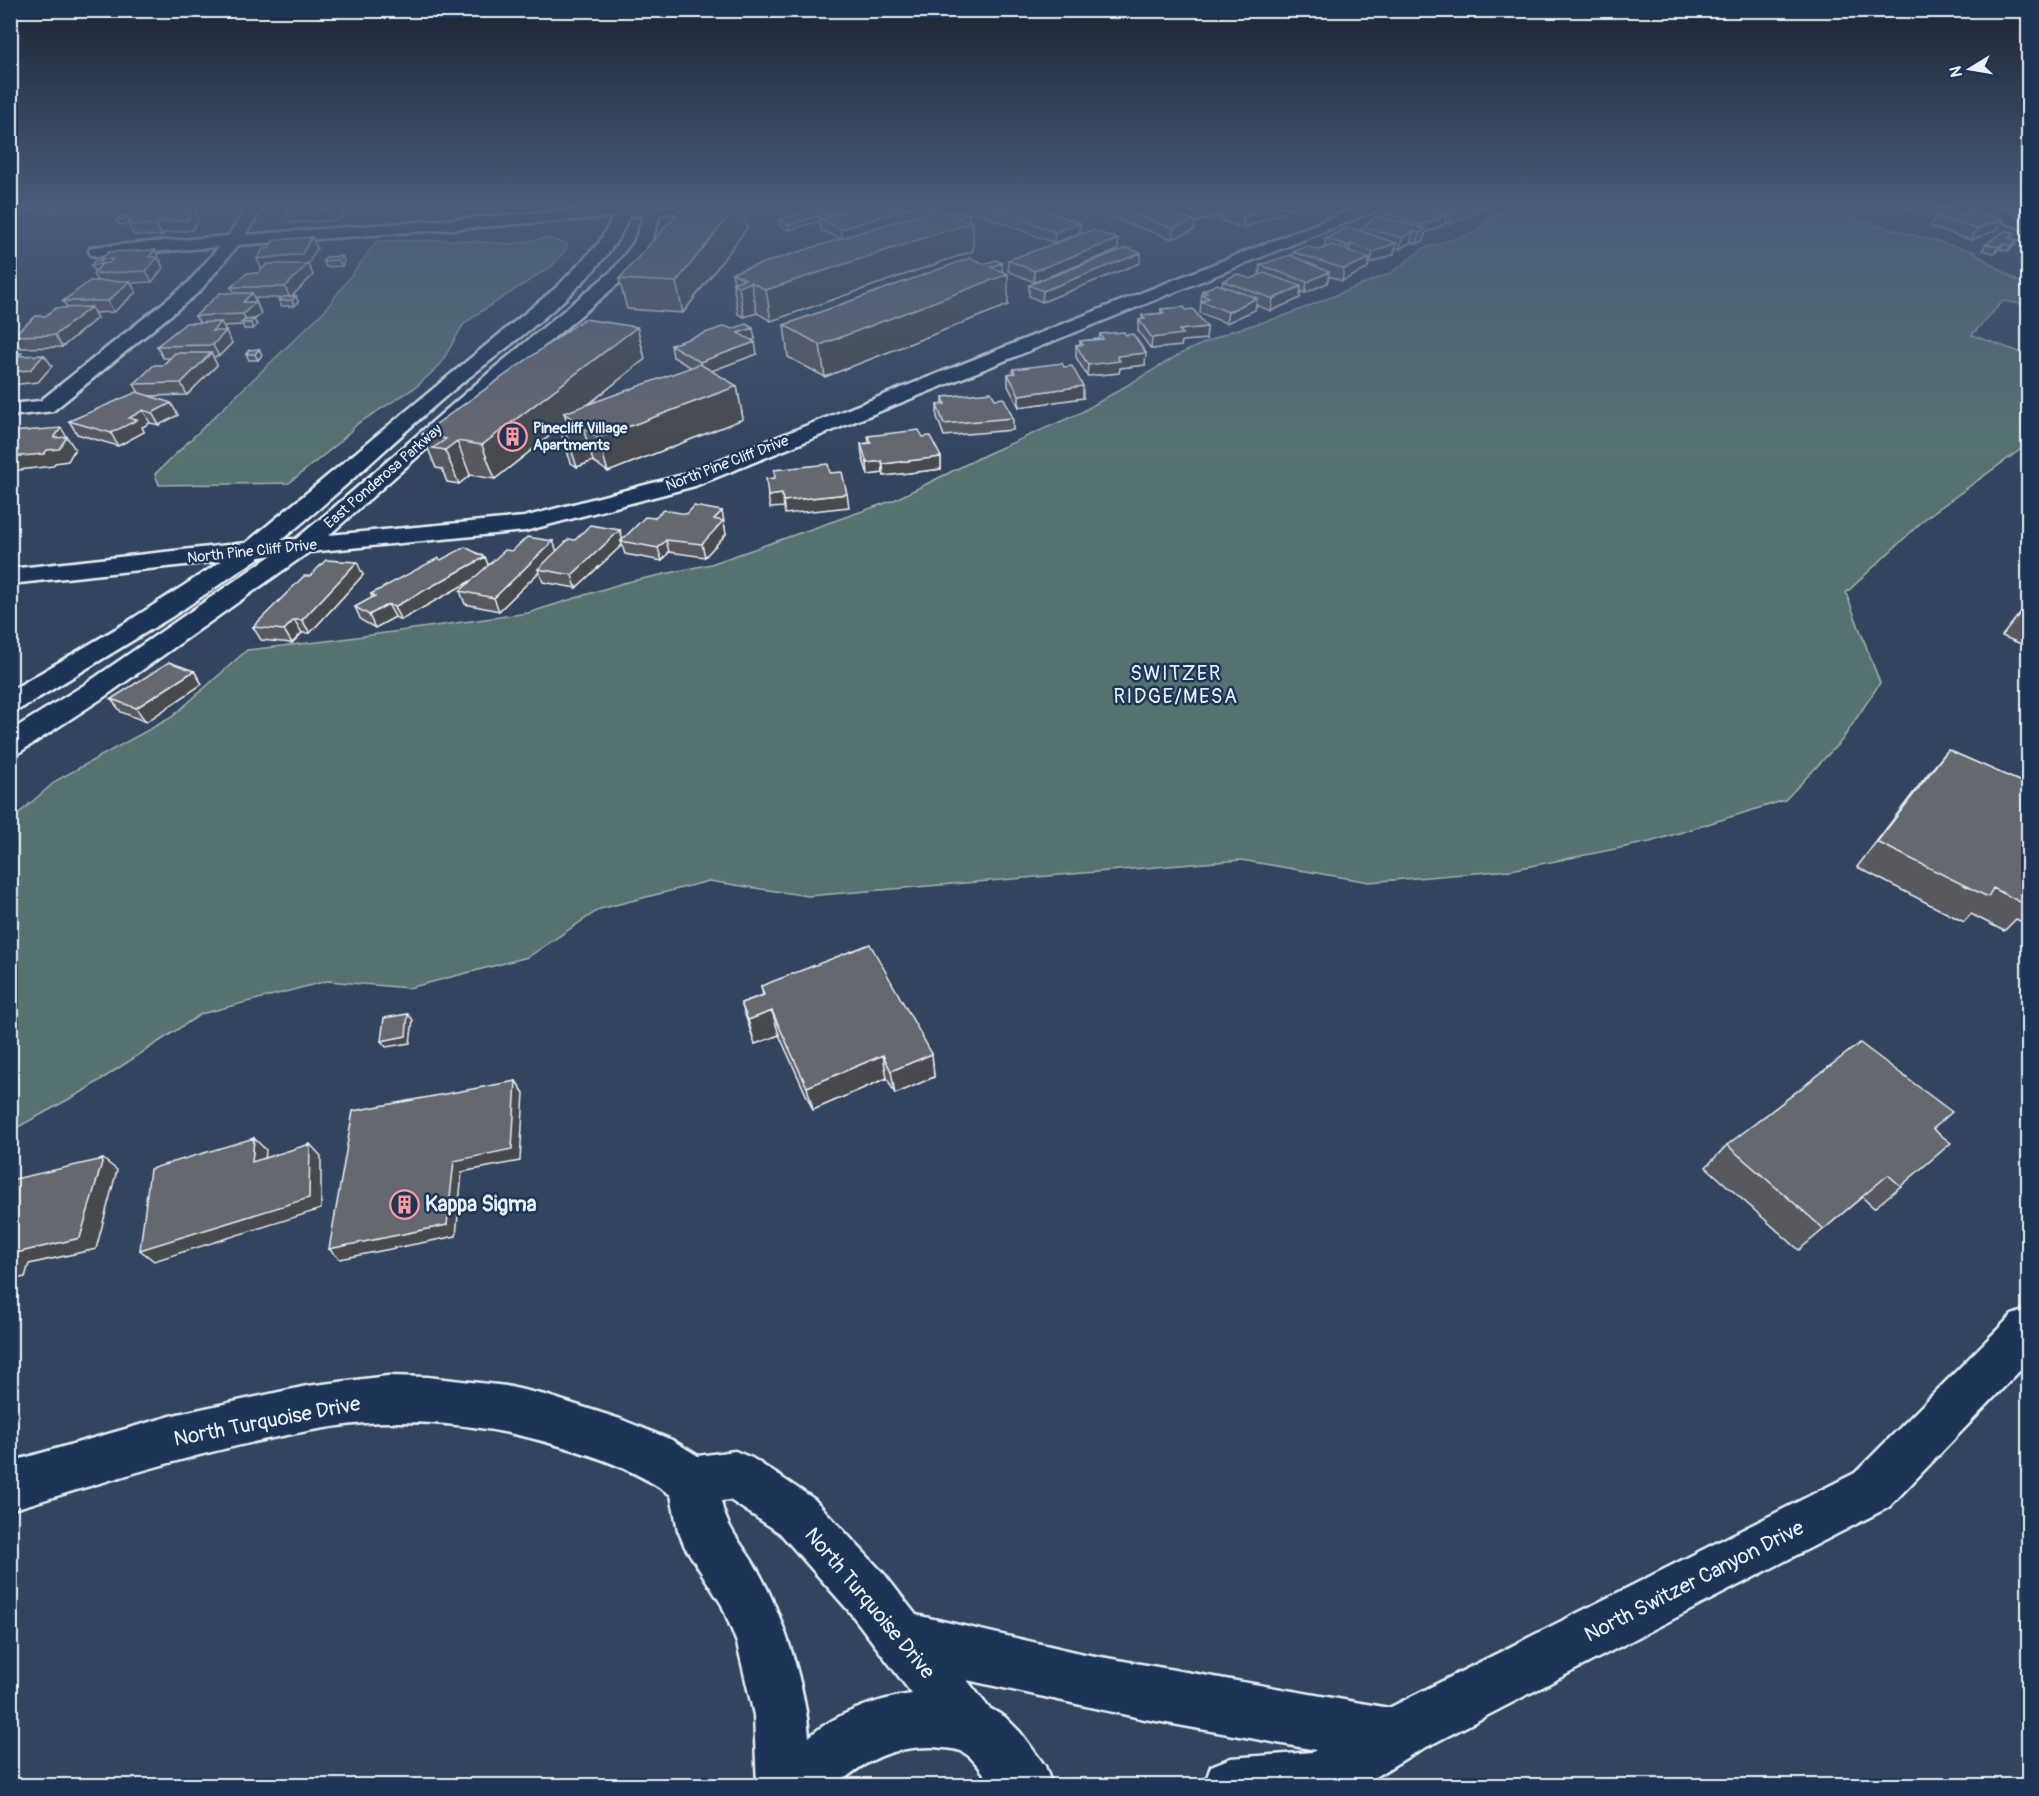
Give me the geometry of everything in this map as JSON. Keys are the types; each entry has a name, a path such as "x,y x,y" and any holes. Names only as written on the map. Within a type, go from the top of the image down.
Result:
{"street":[{"path":"10,410 46,407 189,291"},
{"name":"East Ponderosa Parkway","path":"10,703 141,626 252,550 561,291"},
{"name":"East Ponderosa Parkway","path":"10,745 94,691 300,547 597,291"},
{"name":"North Pine Cliff Drive","path":"10,577 252,550 525,524 687,481 1158,291"},
{"path":"526,322 556,326"},
{"name":"North Switzer Canyon Drive","path":"1231,1785 1316,1782 1392,1736 1872,1490 2028,1331"},
{"name":"North Turquoise Drive","path":"10,1486 140,1448 261,1418 351,1401 436,1399 504,1408 584,1430 656,1458 693,1481 735,1475 797,1516 867,1593 969,1727"},
{"path":"693,1481 702,1530 740,1588 763,1643 781,1715 785,1785"},
{"path":"901,1637 963,1654 1133,1691 1392,1736"},
{"path":"800,1785 812,1768 845,1743 888,1726 928,1719 969,1727 999,1749 1025,1785"}],"green space":[{"path":"340,291 513,291 463,325 440,365 416,387 357,424 340,442 289,483 159,485 155,474 326,309"},
{"path":"1347,291 2028,291 2028,305 2003,301 1972,335 2028,355 2028,444 1927,517 1846,593 1880,683 1842,740 1785,800 1650,842 1511,870 1369,882 1241,860 808,896 709,881 600,909 528,957 409,988 327,981 201,1014 82,1092 11,1131 11,820 57,780 172,717 247,650 528,613 623,583 711,564 894,500 987,454 1080,413 1182,353 1231,331 1284,316"}],"building":[{"path":"77,291 119,291 108,301 63,301"},
{"path":"879,291 963,291 820,345 784,325"},
{"path":"1202,291 1236,291 1257,298 1228,312 1201,301 1209,298 1202,295 1207,292"},
{"path":"1250,291 1291,291 1273,299"},
{"path":"220,293 252,293 243,302 256,302 243,314 195,316"},
{"path":"296,296 292,300 279,301 283,297"},
{"path":"91,307 55,335 12,336 36,316 45,316 56,308"},
{"path":"1184,307 1186,310 1193,309 1207,327 1179,330 1183,334 1152,338 1139,320 1145,319 1142,315 1164,313 1161,309"},
{"path":"254,319 250,323 241,323 245,320"},
{"path":"584,319 637,327 482,445 457,441 445,450 433,448 446,439 422,434"},
{"path":"221,322 212,331 226,331 213,345 157,346 186,323"},
{"path":"746,324 753,328 738,333 755,342 700,362 671,345 725,326 732,329"},
{"path":"1124,332 1126,335 1133,334 1146,353 1117,356 1120,361 1088,365 1076,345 1083,345 1080,341 1103,339 1100,334"},
{"path":"259,349 255,354 246,354 249,350"},
{"path":"22,353 18,356 44,355 30,370 10,372 10,354"},
{"path":"175,353 211,353 181,383 134,384 154,365 163,365"},
{"path":"1062,363 1064,367 1072,366 1083,386 1019,395 1008,374 1015,373 1013,369"},
{"path":"700,364 737,386 598,438 583,428 566,434 560,429 578,423 564,413"},
{"path":"137,392 171,403 152,413 143,410 129,418 137,420 111,433 69,421"},
{"path":"991,392 995,399 1004,398 1013,418 944,424 937,405 945,404 943,397"},
{"path":"61,428 54,438 67,437 59,449 47,450 44,454 10,457 10,432"},
{"path":"919,430 923,437 930,436 941,457 883,464 882,461 867,463 861,444 871,443 868,436"},
{"path":"828,464 830,473 842,472 847,494 783,501 782,494 768,496 766,479 775,478 774,470"},
{"path":"694,506 722,511 714,519 723,521 702,544 666,540 658,548 621,541 645,517 654,518 663,510 687,514"},
{"path":"590,525 620,530 572,575 538,569 569,539 575,540"},
{"path":"527,537 553,541 494,598 460,591 505,550 512,551"},
{"path":"465,547 485,557 394,607 388,604 369,615 355,607 375,596 371,594 438,558 441,560"},
{"path":"326,560 357,562 302,620 294,620 284,630 253,627 304,576 310,576"},
{"path":"2028,603 2028,614 2022,611"},
{"path":"169,662 194,671 136,708 111,699"},
{"path":"1948,750 2028,785 2028,906 1993,888 1988,897 1877,842"},
{"path":"870,944 932,1054 891,1071 883,1055 807,1087 772,1011 748,1020 741,1003 764,995 761,986"},
{"path":"408,1014 406,1036 381,1041 384,1018"},
{"path":"1860,1043 1952,1112 1933,1129 1951,1143 1901,1186 1888,1175 1824,1229 1727,1145"},
{"name":"Kappa Sigma","path":"516,1081 512,1149 454,1161 447,1225 329,1249 353,1111"},
{"path":"254,1138 252,1162 310,1144 309,1198 140,1250 150,1169"},
{"path":"103,1159 80,1238 12,1254 10,1258 10,1180"}],"place":[{"name":"Pinecliff Village Apartments","path":"512,437"},
{"name":"Kappa Sigma","path":"404,1204"}],"district":[{"name":"SWITZER RIDGE/MESA","path":"1176,684"}]}
